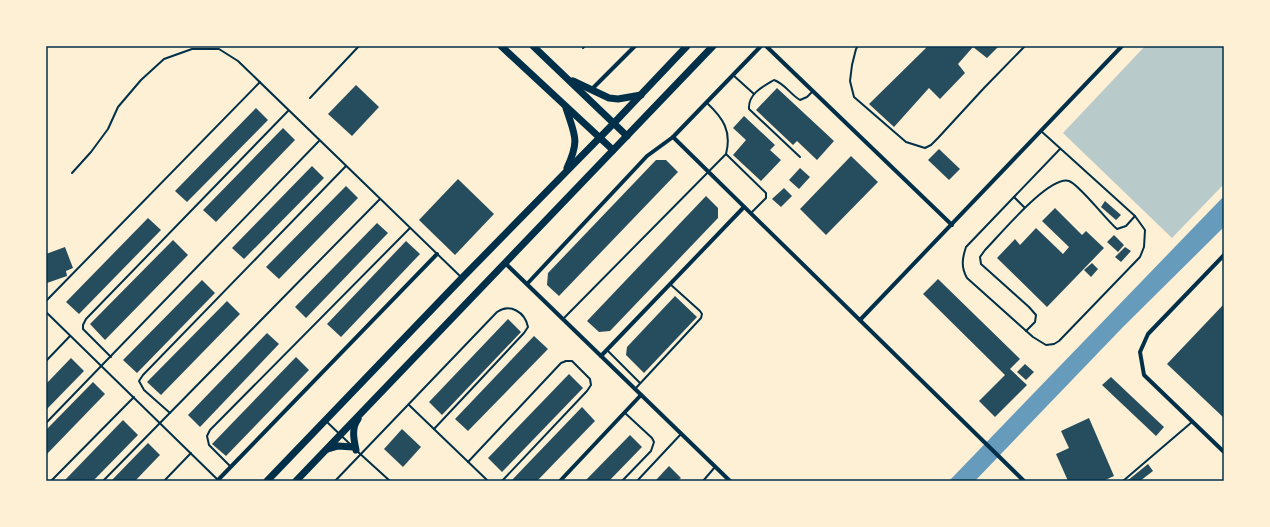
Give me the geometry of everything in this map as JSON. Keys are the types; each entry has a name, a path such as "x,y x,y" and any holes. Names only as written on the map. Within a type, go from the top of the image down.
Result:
{"main road":[{"path":"501,46 613,150"},
{"path":"533,46 627,136"},
{"path":"267,481 688,46"},
{"path":"296,481 713,46"},
{"path":"565,77 604,96 614,99 641,95"},
{"path":"566,107 573,129 576,146 566,172"},
{"path":"322,454 330,447 343,445 357,450 354,432 356,422 363,410"}],"street":[{"path":"591,90 635,46"},
{"path":"527,284 647,156 673,136 761,46"},
{"path":"766,46 952,225"},
{"path":"860,320 1122,46"},
{"path":"673,136 1024,481"},
{"path":"601,356 744,207"},
{"path":"219,480 437,254"},
{"path":"1224,255 1148,334 1140,352 1144,375 1224,452"},
{"path":"505,263 730,481"},
{"path":"560,481 641,395"}],"lane":[{"path":"310,98 359,46"},
{"path":"858,46 853,60 850,81 854,96 906,142 925,148 931,145 938,138 1025,46"},
{"path":"72,173 91,152 108,129 118,107 140,80 164,60 192,49 219,49 238,61 462,278"},
{"path":"733,74 754,94"},
{"path":"800,157 749,109 749,102 754,94 774,80 780,82 800,100 807,97 813,91"},
{"path":"46,301 260,82"},
{"path":"563,319 726,154 729,142 723,122 718,114 706,102"},
{"path":"111,357 83,329 86,319 288,111"},
{"path":"1041,131 1135,216 1145,230 1144,247 1140,257 1059,341 1054,344 1046,345 1033,337 967,278 962,267 962,260 966,247 1060,149"},
{"path":"46,423 319,141"},
{"path":"726,154 766,193 766,198 751,213"},
{"path":"170,413 144,390 139,381 143,375 346,166"},
{"path":"1026,331 1035,322 1036,315 981,264 980,257 1016,218 1024,207 1035,197 1058,181 1069,181 1079,188 1108,222 1117,229 1126,226 1135,216"},
{"path":"1014,197 1024,207"},
{"path":"103,481 380,199"},
{"path":"230,467 209,445 206,436 210,430 410,228"},
{"path":"635,389 701,318 702,314 700,311 670,284"},
{"path":"335,481 357,450 409,405 497,312 503,308 510,308 518,312 527,320 528,327 524,333 434,429"},
{"path":"46,312 219,480"},
{"path":"46,361 70,336"},
{"path":"607,350 640,383"},
{"path":"468,462 561,363 572,361 590,379 591,385 502,481"},
{"path":"51,481 134,397"},
{"path":"409,405 488,481"},
{"path":"622,481 651,451 654,442 652,438 625,412"},
{"path":"326,421 390,481"},
{"path":"1123,481 1193,422"},
{"path":"637,481 681,434"},
{"path":"164,481 191,453"},
{"path":"703,481 715,467"}],"shaded area":[{"path":"1145,46 1224,46 1224,184 1172,238 1063,133"}],"water":[{"path":"1224,196 1224,227 1123,327 975,481 949,481"}],"building":[{"path":"928,46 999,46 987,58 973,47 958,64 965,73 940,99 929,88 894,127 869,104"},
{"path":"356,85 379,107 352,136 328,114"},
{"path":"777,88 834,141 817,160 797,141 793,145 756,110"},
{"path":"256,108 268,120 187,202 175,191"},
{"path":"744,116 775,145 770,150 781,160 761,181 733,155 746,140 733,128"},
{"path":"283,128 295,140 216,222 203,210"},
{"path":"939,149 960,169 949,180 928,160"},
{"path":"851,156 878,182 826,235 800,209"},
{"path":"656,160 666,160 678,172 559,296 547,285 548,273"},
{"path":"312,166 324,178 244,259 232,248"},
{"path":"800,168 810,177 799,189 789,180"},
{"path":"458,179 494,214 455,255 419,220"},
{"path":"346,186 358,198 279,279 266,267"},
{"path":"784,188 792,196 781,207 772,199"},
{"path":"706,196 718,208 718,218 610,331 599,332 587,321"},
{"path":"1105,201 1121,215 1116,220 1101,207"},
{"path":"1055,208 1082,235 1086,231 1104,248 1047,307 997,258 1015,239 1020,245 1036,228 1063,254 1069,247 1042,221"},
{"path":"148,218 161,230 79,314 66,302"},
{"path":"377,223 388,233 306,318 295,307"},
{"path":"1114,235 1124,245 1118,252 1107,242"},
{"path":"173,240 188,255 105,340 90,324"},
{"path":"406,241 420,254 341,337 327,324"},
{"path":"65,247 73,268 66,271 67,276 47,283 46,254"},
{"path":"1125,247 1131,251 1121,262 1115,257"},
{"path":"1092,263 1098,269 1091,277 1084,270"},
{"path":"938,279 1020,359 1010,369 1027,385 995,417 979,401 1005,375 923,294"},
{"path":"202,280 215,293 137,373 123,360"},
{"path":"675,296 697,317 644,373 626,355 627,347"},
{"path":"227,301 240,314 161,395 147,382"},
{"path":"1224,304 1224,418 1167,364"},
{"path":"508,319 521,332 442,415 429,402"},
{"path":"267,333 279,344 200,427 188,415"},
{"path":"534,336 548,349 468,431 455,419"},
{"path":"296,357 309,370 226,456 212,444"},
{"path":"71,358 84,371 46,410 46,384"},
{"path":"1025,364 1034,372 1026,380 1017,372"},
{"path":"569,374 583,388 502,472 488,458"},
{"path":"1111,377 1164,427 1156,436 1102,385"},
{"path":"93,382 105,394 46,455 46,430"},
{"path":"582,407 595,421 537,481 511,481"},
{"path":"1089,418 1114,476 1103,481 1068,481 1056,454 1069,448 1061,431"},
{"path":"123,420 138,435 93,481 64,481"},
{"path":"402,429 421,447 403,467 384,449"},
{"path":"630,435 642,447 609,481 585,481"},
{"path":"148,443 160,455 135,481 111,481"},
{"path":"1148,464 1153,471 1140,481 1127,481"},
{"path":"669,466 681,478 677,481 655,481"}]}
